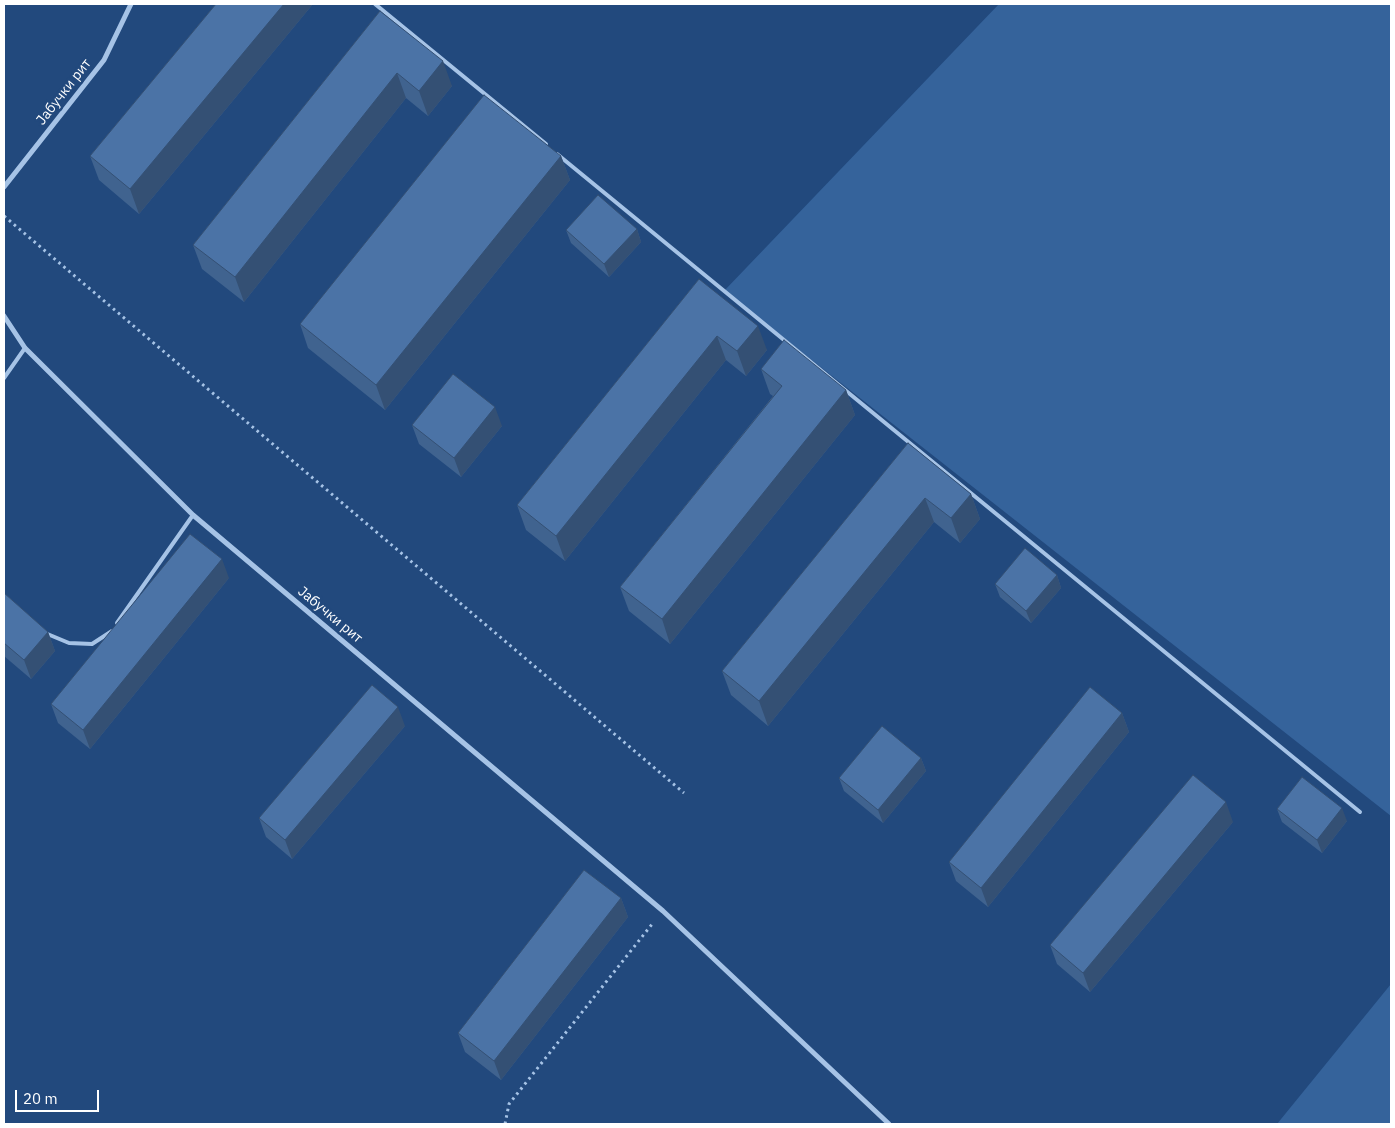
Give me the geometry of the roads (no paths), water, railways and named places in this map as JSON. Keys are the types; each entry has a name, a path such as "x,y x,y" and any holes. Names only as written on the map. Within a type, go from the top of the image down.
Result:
{"street":[{"name":"Јабучки рит","path":"4,187 104,60 131,4"},
{"name":"Јабучки рит","path":"4,316 25,348 194,515 663,911 889,1124"}],"lane":[{"path":"375,4 1360,812"},
{"path":"4,378 25,348"},
{"path":"37,627 44,633 69,644 92,644 111,632 194,515"}]}
